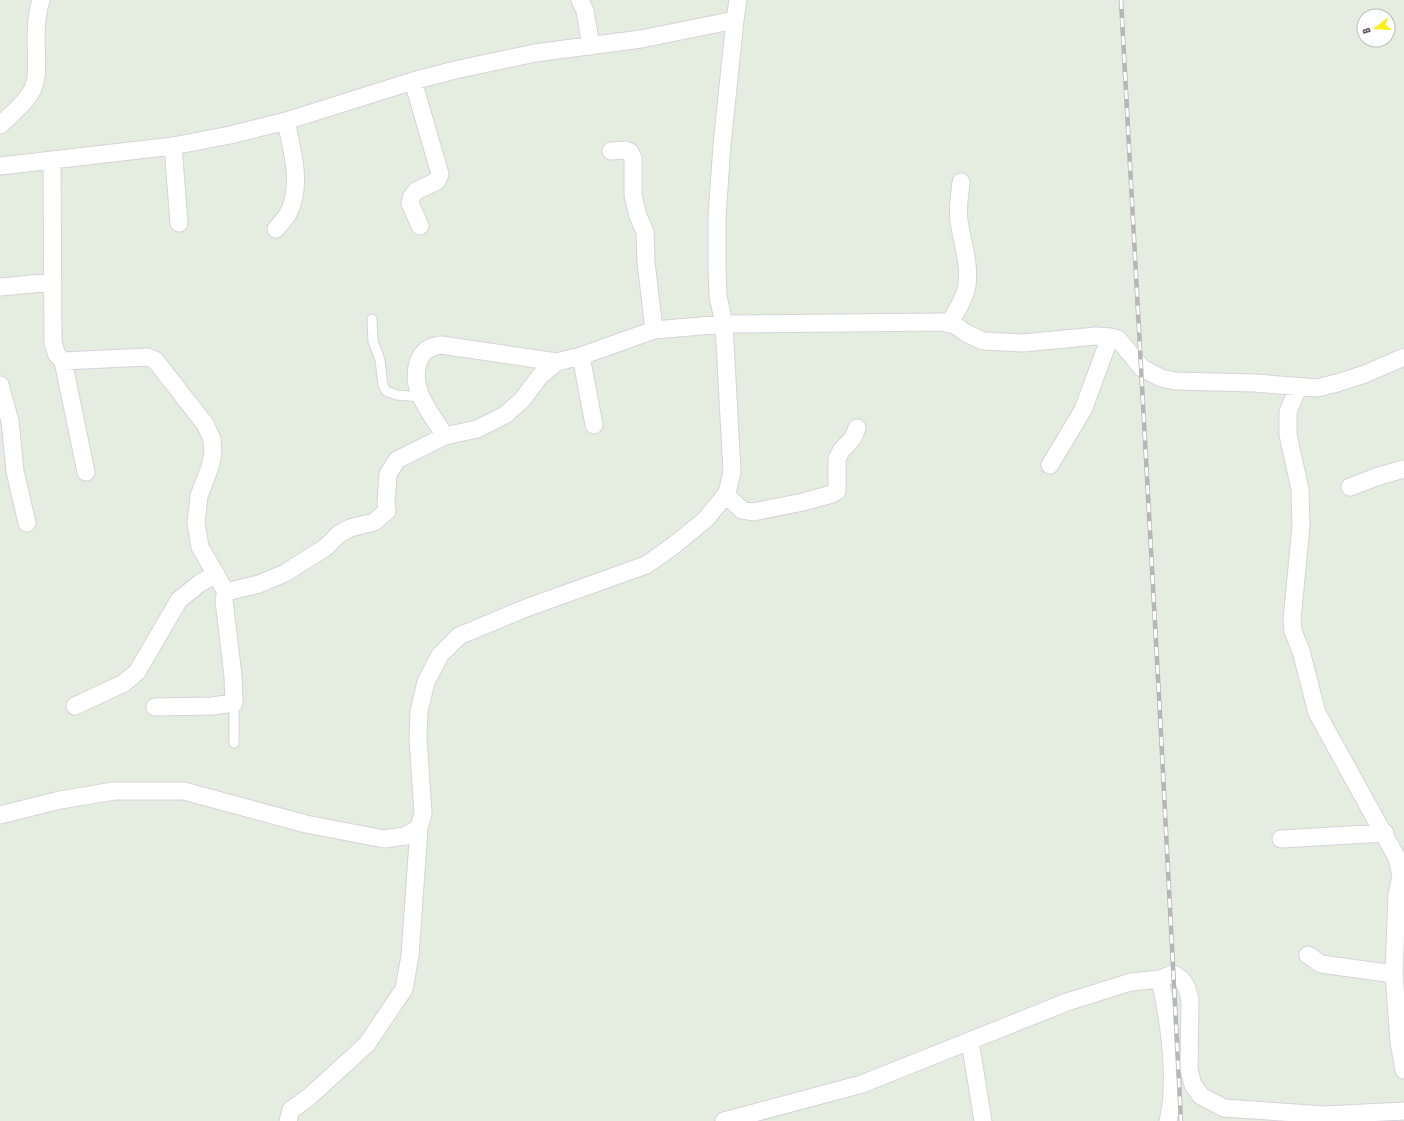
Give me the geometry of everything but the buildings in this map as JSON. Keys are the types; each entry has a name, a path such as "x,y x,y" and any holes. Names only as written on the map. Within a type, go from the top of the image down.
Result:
{"street":[{"path":"0,125 20,107 31,93 36,77 36,38 41,0"},
{"path":"580,0 585,11 591,46"},
{"path":"288,1121 291,1110 309,1097 367,1044 404,989 410,956 418,828 423,813 418,738 419,711 426,682 440,655 459,636 526,608 646,565 673,546 706,519 726,495 732,472 724,324 718,296 717,216 722,144 738,0"},
{"path":"0,166 172,146 230,135 286,121 413,81 535,53 641,39 735,20"},
{"path":"413,81 440,174 436,181 416,191 412,196 410,203 420,226"},
{"path":"276,229 288,214 294,195 296,174 286,121"},
{"path":"172,146 179,223"},
{"path":"611,151 626,150 632,154 633,158 633,195 638,216 645,232 646,262 654,330"},
{"path":"52,160 52,282 54,343 57,355 63,361 86,472"},
{"path":"949,324 960,304 967,286 964,246 958,210 961,182"},
{"path":"0,287 52,282"},
{"path":"226,592 259,584 286,573 326,547 339,534 350,528 374,522 387,511 386,503 388,474 397,460 445,436 477,429 505,415 522,400 540,376 558,362 580,356 654,330 724,324 944,322 955,325 966,333 983,341 1023,343 1096,336 1118,339 1142,368 1161,378 1175,381 1254,383 1317,388 1365,374 1404,357"},
{"path":"1050,465 1083,410 1110,337"},
{"path":"445,436 421,397 415,378 416,367 421,357 427,350 434,346 441,345 558,362"},
{"path":"580,356 594,425"},
{"path":"63,361 148,357 155,360 205,424 212,439 213,453 210,467 199,496 196,523 200,547 226,592 224,600 233,676 234,703 212,706 155,707"},
{"path":"0,385 10,420 15,471 27,523"},
{"path":"1298,387 1288,412 1288,435 1300,489 1301,526 1292,620 1293,631 1301,651 1318,713 1397,858 1401,876 1397,894 1394,974 1404,1070"},
{"path":"726,495 742,510 753,512 803,502 832,494 837,491 837,459 841,451 853,438 857,428"},
{"path":"1350,487 1379,476 1404,469"},
{"path":"74,706 124,683 137,672 179,600 200,583 216,574"},
{"path":"1,812 114,791 184,791 306,824 384,839 405,836 418,828"},
{"path":"1281,839 1384,833"},
{"path":"1308,955 1321,964 1394,974"},
{"path":"735,1120 862,1084 1067,1002 1131,982 1160,979 1173,974 1181,979 1186,986 1190,999 1189,1069 1193,1085 1200,1096 1224,1108 1325,1115 1404,1111"},
{"path":"1160,979 1166,1008 1172,1072 1171,1109 1168,1121"},
{"path":"970,1041 983,1121"}],"lane":[{"path":"372,318 373,341 380,360 383,385 386,391 396,395 421,397"},
{"path":"234,703 234,744"}],"railway":[{"path":"1121,0 1181,1121"}]}
